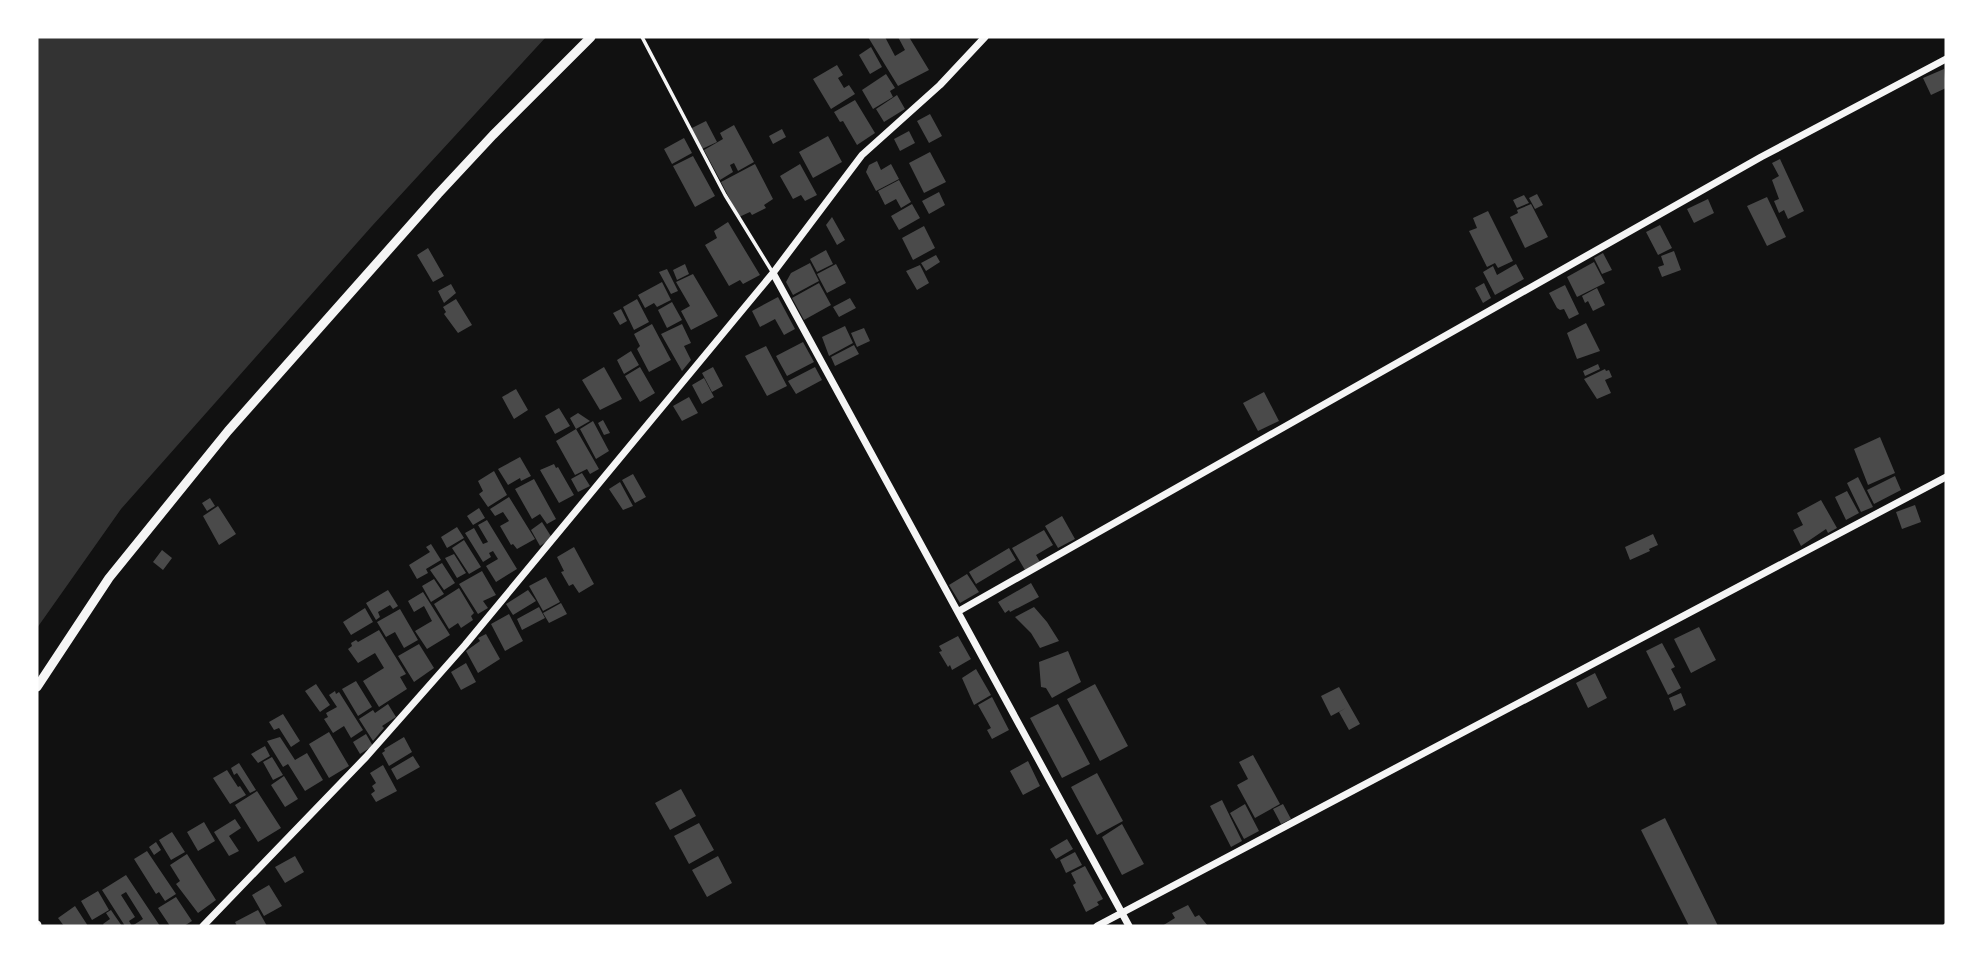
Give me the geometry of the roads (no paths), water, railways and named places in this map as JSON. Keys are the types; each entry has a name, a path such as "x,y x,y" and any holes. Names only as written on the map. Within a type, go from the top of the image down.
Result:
{"street":[{"path":"37,687 109,578 228,431 438,194 591,37"},
{"path":"203,926 366,757 465,645 773,273 862,155 940,85 985,37"},
{"path":"959,611 1749,164 1946,59"},
{"path":"773,273 1129,926"},
{"path":"1097,926 1946,477"}],"lane":[{"path":"642,37 724,195 773,273"}]}
